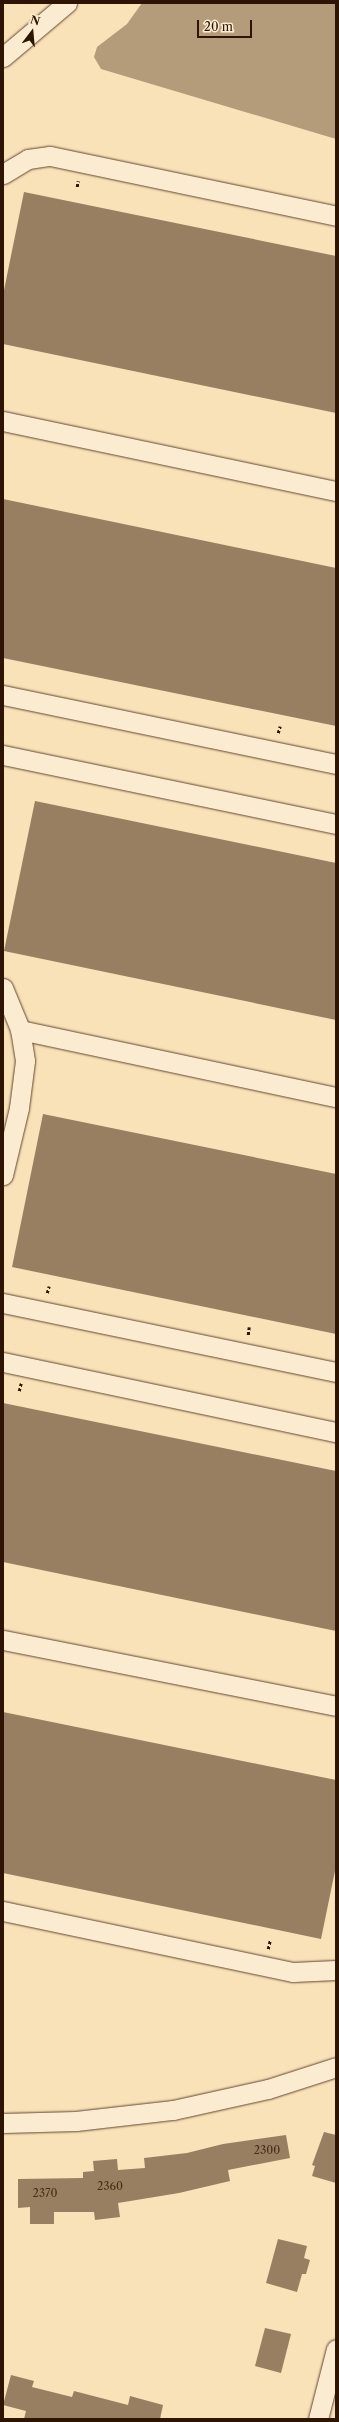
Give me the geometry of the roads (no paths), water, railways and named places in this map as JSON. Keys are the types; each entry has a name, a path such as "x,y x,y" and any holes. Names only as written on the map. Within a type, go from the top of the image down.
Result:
{"street":[{"path":"3,57 67,3"},
{"path":"3,174 28,159 50,156 336,216"},
{"path":"3,421 336,491"},
{"path":"3,695 336,764"},
{"path":"3,755 336,824"},
{"path":"3,988 20,1030 24,1076 20,1108 3,1175"},
{"path":"20,1030 336,1097"},
{"path":"3,1302 336,1372"},
{"path":"3,1362 336,1432"},
{"path":"3,1640 336,1706"},
{"path":"3,1911 293,1972 336,1970"},
{"path":"3,2123 76,2121 173,2110 268,2089 336,2067"},
{"path":"318,2419 336,2349"}]}
